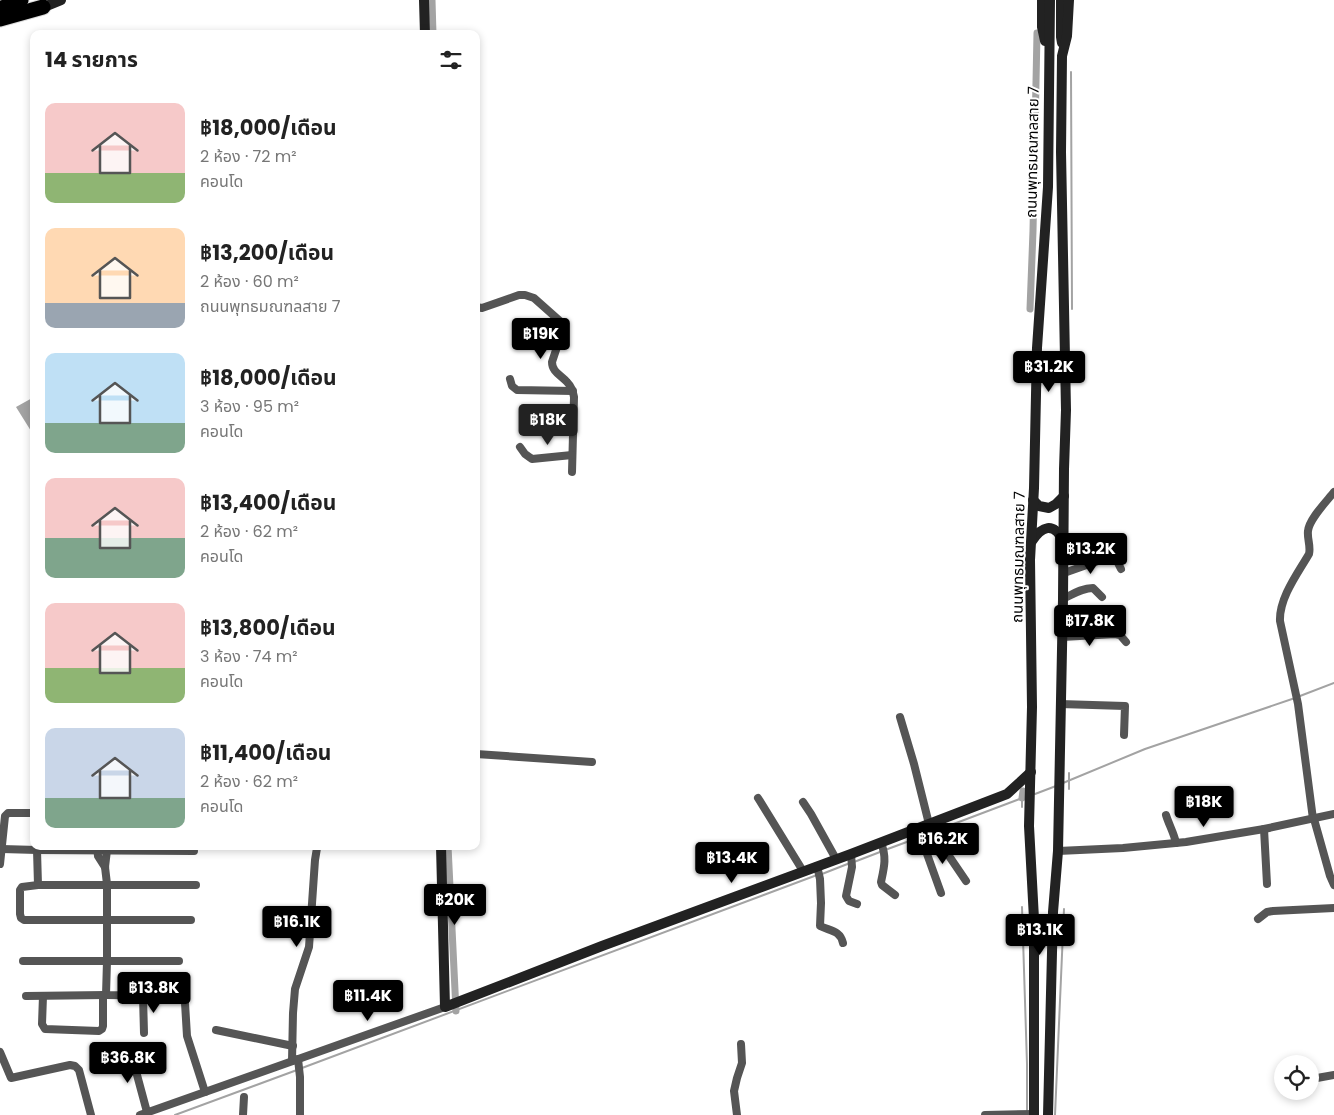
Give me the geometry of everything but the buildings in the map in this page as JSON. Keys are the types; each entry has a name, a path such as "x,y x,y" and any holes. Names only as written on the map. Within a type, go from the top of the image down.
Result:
{"highway":[{"path":"0,9 21,0"},
{"path":"0,19 44,7"}],"main road":[{"path":"0,26 61,0"},
{"path":"424,0 425,30"},
{"path":"1042,0 1044,38 1049,51"},
{"name":"ถนนพุทธมณฑลสาย 7","path":"1030,1114 1034,920 1029,805 1030,786 1023,778 1032,707 1030,560 1037,348 1048,187 1050,0"},
{"path":"1061,0 1061,37 1063,49"},
{"path":"1063,49 1067,36 1069,0"},
{"name":"ถนนพุทธมณฑลสาย 7","path":"1048,1115 1053,912 1058,851 1064,573 1066,410 1061,152 1063,49"},
{"path":"1033,500 1039,506 1049,508 1064,496"},
{"path":"1031,542 1038,532 1046,528 1054,529 1060,533 1064,541"},
{"path":"441,850 452,1004 803,871 818,872 836,859 851,861 882,845 1008,794 1023,778"}],"street":[{"path":"480,308 519,295 525,295 534,298 561,322 563,328 552,367 566,380 573,391 572,472"},
{"path":"510,379 512,386 517,390 573,391"},
{"path":"520,447 525,454 532,458 572,455"},
{"path":"1334,492 1310,522 1308,532 1309,554 1285,597 1281,607 1280,621 1296,690 1314,819 1334,885"},
{"path":"1064,573 1108,556 1112,556 1121,569"},
{"path":"1063,599 1088,588 1093,588 1102,597"},
{"path":"1062,637 1115,634 1120,635 1126,642"},
{"path":"1060,704 1125,706 1124,734"},
{"path":"900,717 914,764 927,854 941,893"},
{"path":"480,754 592,762"},
{"path":"758,798 803,871"},
{"path":"803,802 836,859"},
{"path":"0,864 5,816 8,813 30,813"},
{"path":"1058,851 1176,844 1264,829 1334,814"},
{"path":"1166,815 1176,844"},
{"path":"1264,829 1267,884"},
{"path":"926,844 949,856 966,881"},
{"path":"882,845 886,862 881,882 882,885 895,895"},
{"path":"2,849 30,850"},
{"path":"37,850 38,885"},
{"path":"97,850 98,856 105,867"},
{"path":"43,996 42,1024 45,1029 99,1031 103,1026 107,961 107,884 105,867 107,850 194,851"},
{"path":"300,1115 300,1077 292,1046 293,1013 295,989 309,947 316,850"},
{"path":"851,861 846,896 849,901 857,904"},
{"path":"818,872 821,903 820,926 842,936 844,943"},
{"path":"191,920 24,920 20,918 20,890 22,886 38,885 196,885"},
{"path":"1258,919 1267,912 1273,911 1334,908"},
{"path":"24,961 179,961"},
{"path":"26,996 180,996 185,1003 187,1036 205,1092"},
{"path":"143,996 144,1034"},
{"path":"130,1049 143,1114 296,1062 452,1004"},
{"path":"216,1030 292,1046"},
{"path":"737,1115 734,1091 742,1063 741,1044"},
{"path":"0,1052 11,1078 70,1065 75,1066 79,1070 91,1115"},
{"path":"1319,1078 1334,1074"},
{"path":"243,1115 244,1097"},
{"path":"985,1115 1030,1114"}],"shaded area":[{"path":"30,399 30,429 16,407"}],"waterway":[{"path":"432,0 433,30"},
{"path":"1030,309 1037,33"},
{"path":"1071,72 1072,309"},
{"path":"1300,696 1334,683"},
{"path":"1063,783 1145,749 1295,698"},
{"path":"1069,773 1069,789"},
{"path":"1035,794 1056,786"},
{"path":"1022,798 1023,791"},
{"path":"927,834 1025,797"},
{"path":"1022,798 1022,807"},
{"path":"885,850 923,836"},
{"path":"448,850 456,1011"},
{"path":"854,862 880,852"},
{"path":"822,874 850,863"},
{"path":"302,1068 817,875"},
{"path":"1022,907 1027,1112"},
{"path":"1055,1115 1064,909"},
{"path":"175,1115 297,1070"}]}
